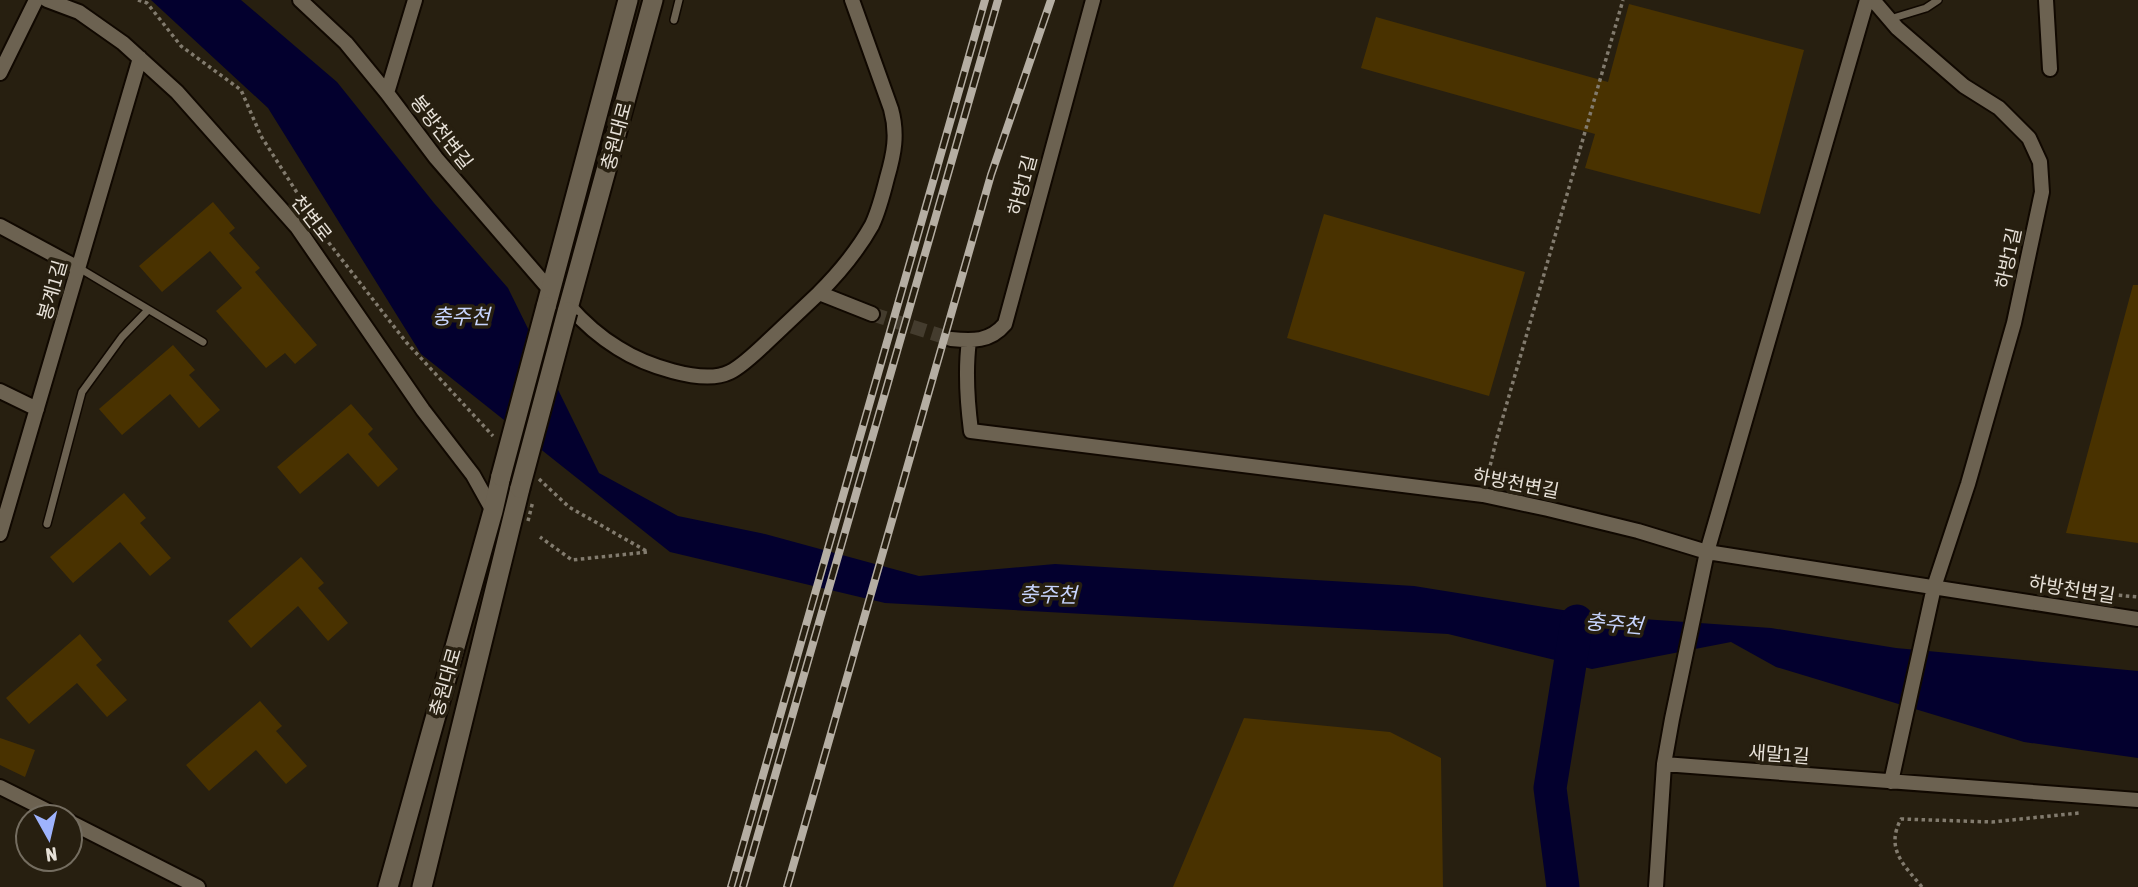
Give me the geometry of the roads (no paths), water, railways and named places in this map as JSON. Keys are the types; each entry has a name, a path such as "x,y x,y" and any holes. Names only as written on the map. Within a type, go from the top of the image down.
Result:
{"street":[{"path":"0,73 36,0"},
{"name":"천변로","path":"47,0 79,12 124,43 177,92 297,227 423,410 473,475 493,511"},
{"name":"봉방천변길","path":"300,0 346,43 549,299"},
{"path":"387,93 415,0"},
{"name":"충원대로","path":"388,887 493,511 628,0"},
{"name":"충원대로","path":"422,887 520,488 653,0"},
{"path":"568,309 618,348 646,362 688,375 713,377 731,372 755,353 819,293 853,253 871,226 895,146 895,124 891,109 852,0"},
{"name":"하방1길","path":"951,339 969,341 989,337 999,332 1005,324 1093,0"},
{"path":"1657,887 1664,764 1707,552 1867,0"},
{"name":"하방1길","path":"1873,0 1890,20 1964,86 1999,108 2029,138 2040,162 2042,192 2014,323 1968,484 1934,587 1891,782"},
{"path":"2046,0 2050,68"},
{"name":"봉계1길","path":"1,528 140,58"},
{"path":"0,226 78,268"},
{"path":"819,293 872,314"},
{"name":"하방천변길","path":"969,341 966,362 971,431 1483,495 1625,528 1707,552 2138,619"},
{"path":"0,391 37,409"},
{"name":"새말1길","path":"1664,764 2138,800"},
{"path":"0,787 32,803"},
{"path":"84,829 198,887"}],"lane":[{"path":"674,20 679,0"},
{"path":"1890,20 1926,8 1938,0"},
{"path":"78,268 203,342"},
{"path":"47,524 82,392 122,337 148,310"}],"water":[{"name":"충주천","path":"151,0 241,0 337,82 434,203 508,288 599,473 678,516 765,534 919,576 1055,564 1414,586 1600,616 1771,628 1896,648 2138,671 2138,758 2024,742 1776,667 1731,642 1592,669 1448,634 885,603 670,552 421,354 268,108"}],"waterway":[{"path":"1563,887 1550,788 1577,621"}],"tunnel":[{"path":"872,314 951,339"}],"railway":[{"path":"731,887 985,0"},
{"path":"743,887 998,0"},
{"path":"787,887 991,175 1051,0"}]}
